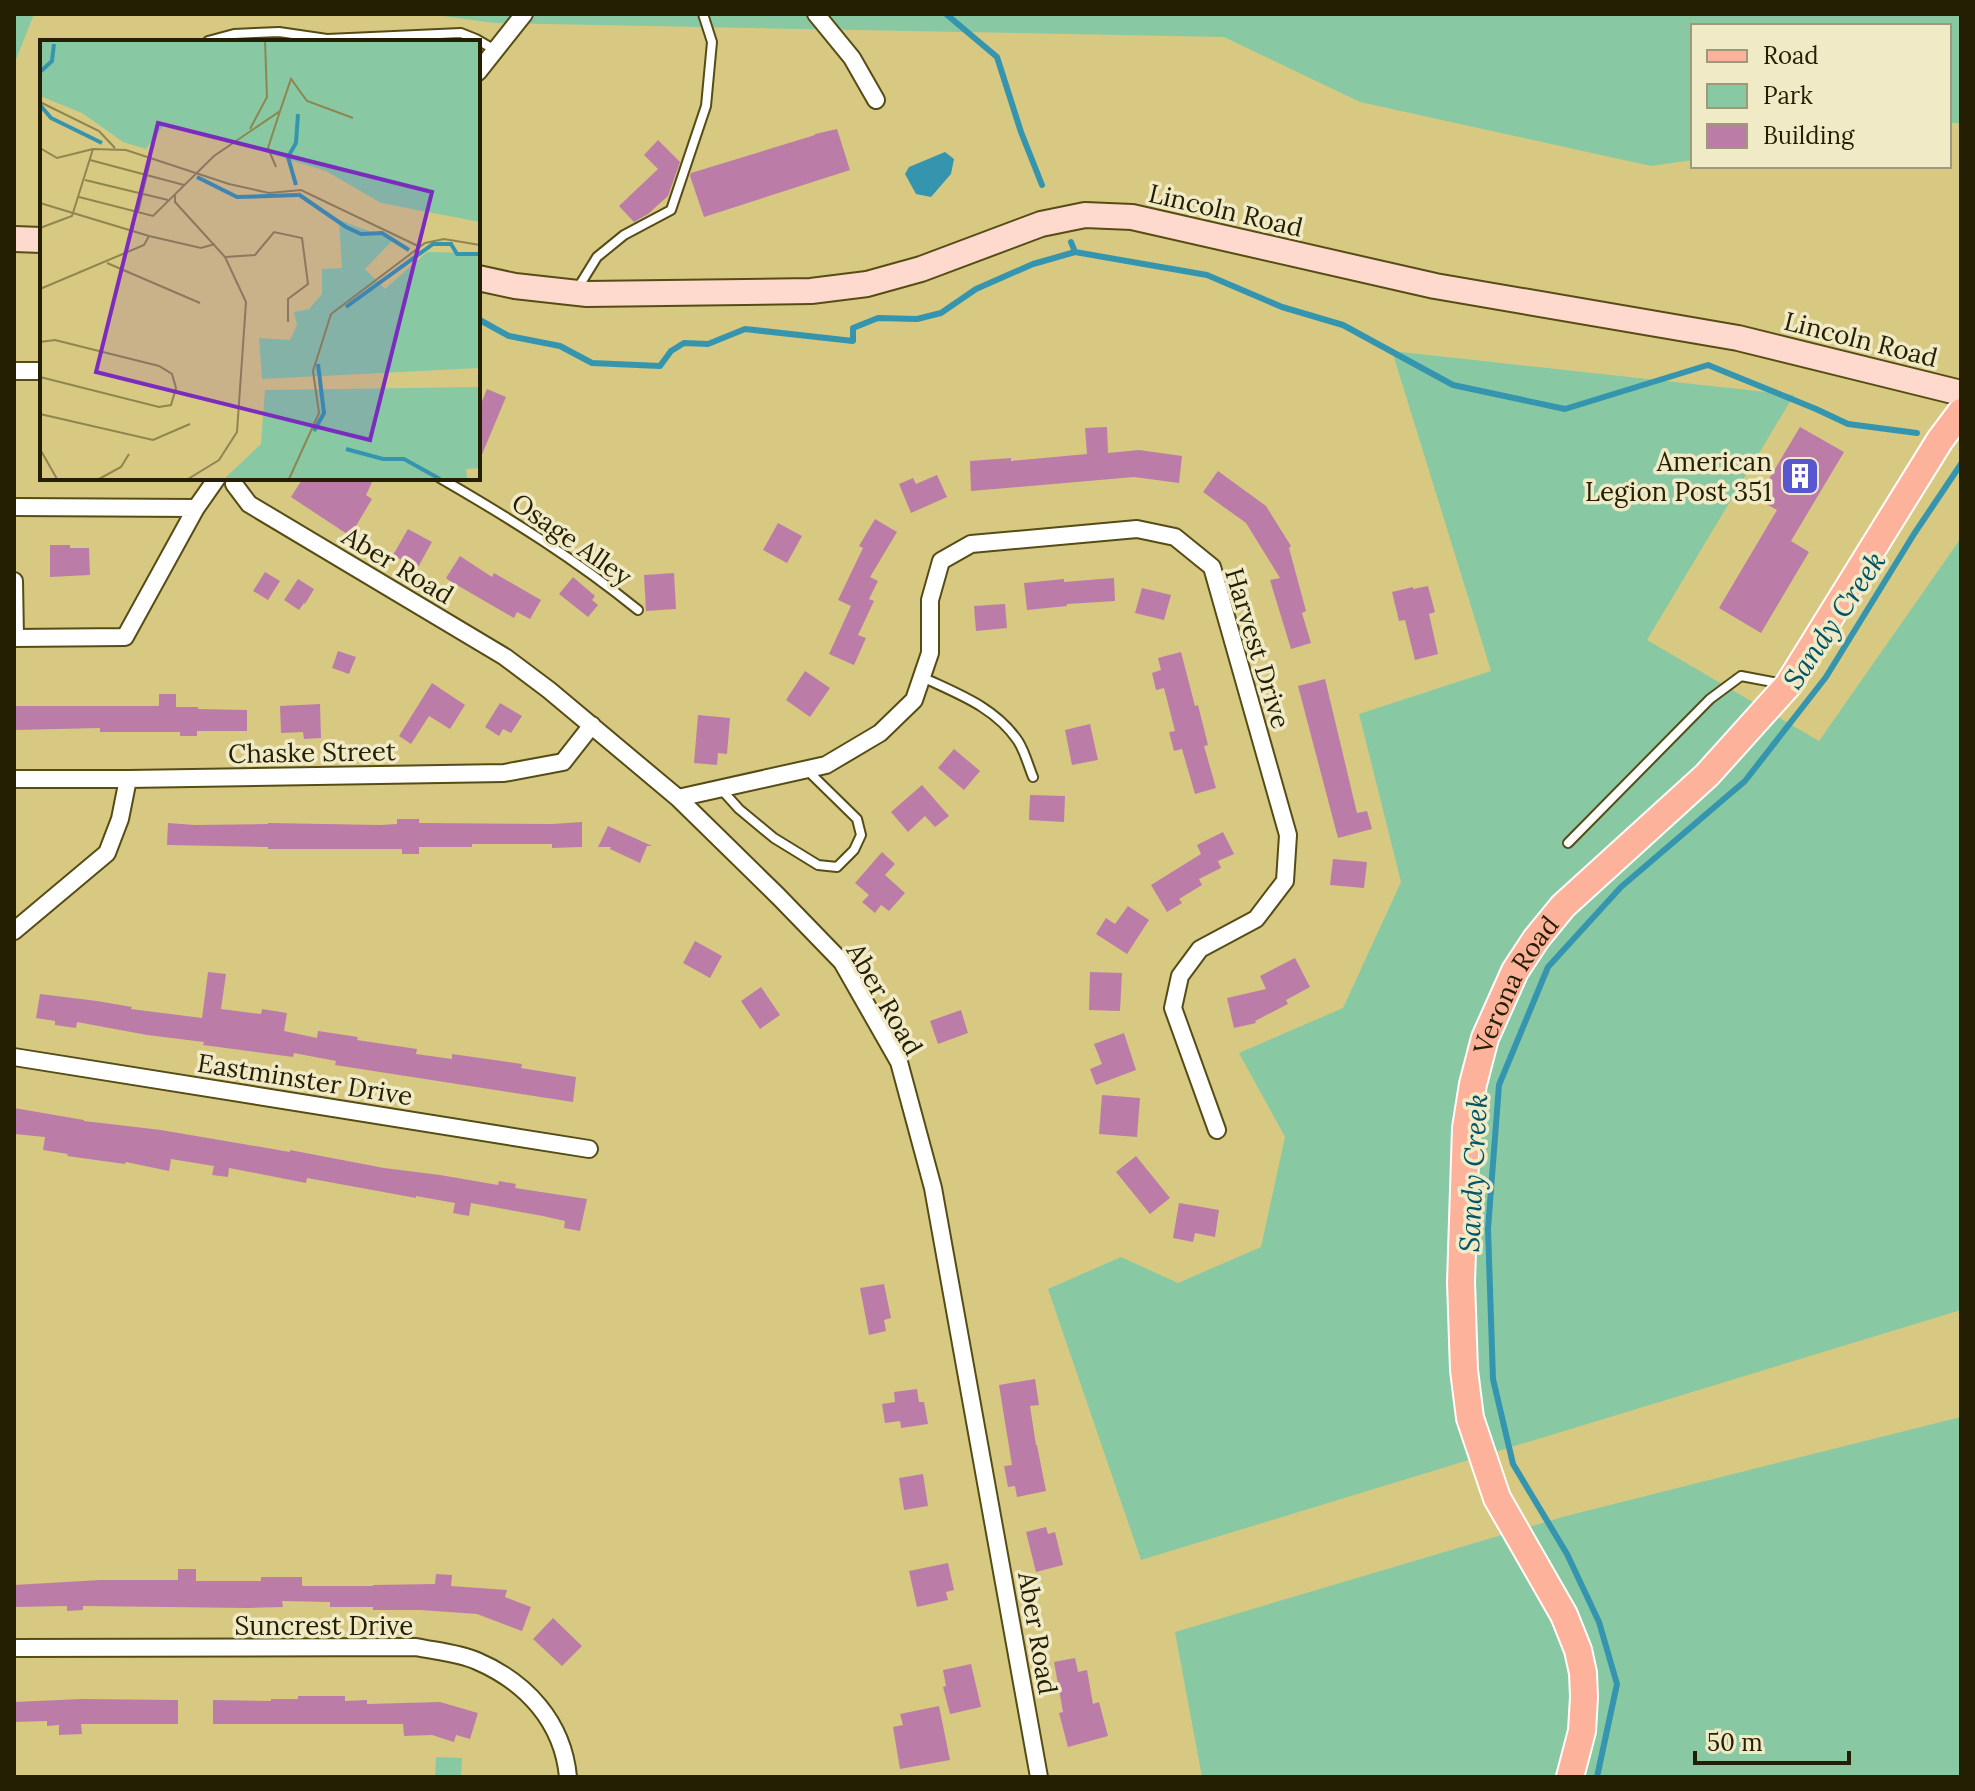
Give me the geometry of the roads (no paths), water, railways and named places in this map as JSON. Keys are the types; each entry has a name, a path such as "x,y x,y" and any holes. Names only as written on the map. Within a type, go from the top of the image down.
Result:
{"main road":[{"name":"Verona Road","path":"1570,1777 1582,1731 1583,1673 1578,1650 1564,1615 1497,1498 1470,1418 1464,1370 1461,1282 1466,1128 1485,1038 1515,971 1563,906 1707,775 1788,685 1940,440 1961,412"}],"street":[{"path":"480,69 524,14"},
{"path":"816,14 852,58 876,100"},
{"name":"Lincoln Road","path":"480,278 515,286 587,294 811,291 867,284 921,269 1041,224 1085,215 1132,217 1435,286 1738,338 1961,393"},
{"path":"14,239 40,240"},
{"path":"14,371 40,371"},
{"path":"14,581 14,638 125,637 196,508 216,480"},
{"name":"Aber Road","path":"235,480 234,484 249,504 505,657 549,690 678,798 842,962 899,1062 933,1188 1039,1777"},
{"path":"14,507 196,508"},
{"name":"Harvest Drive","path":"678,798 826,765 880,733 914,700 930,653 930,600 941,561 971,544 1137,529 1175,537 1212,567 1288,835 1285,881 1256,919 1200,949 1180,976 1173,1008 1217,1130"},
{"name":"Chaske Street","path":"14,779 504,773 563,762 592,725"},
{"path":"14,931 107,853 120,819 128,779"},
{"name":"Eastminster Drive","path":"14,1057 589,1149"},
{"name":"Suncrest Drive","path":"14,1648 416,1647 475,1659 518,1683 551,1720 567,1765 568,1777"}],"lane":[{"path":"574,293 597,257 624,235 671,210 706,106 712,42 703,14"},
{"path":"212,40 234,34 279,32 327,39 461,33 478,40"},
{"path":"480,41 495,50"},
{"name":"Osage Alley","path":"443,480 546,541 638,610"},
{"path":"1568,843 1710,699 1741,676 1788,685"},
{"path":"921,677 982,706 1002,721 1019,744 1033,777"},
{"path":"721,789 739,809 774,838 818,865 837,867 854,850 861,835 857,819 806,769"}],"water":[{"path":"945,152 954,159 951,174 931,197 916,194 905,174 909,167"}],"waterway":[{"path":"946,14 997,57 1042,185"},
{"path":"1071,242 1075,252 1207,275 1282,307 1343,325 1453,385 1565,409 1708,365 1848,424 1917,433"},
{"path":"480,320 509,336 560,346 592,363 660,366 671,351 684,343 708,344 745,329 853,341 853,328 878,318 917,319 941,313 976,289 1033,264 1075,252"},
{"name":"Sandy Creek","path":"1597,1777 1617,1684 1599,1622 1567,1554 1513,1464 1493,1379 1488,1229 1499,1085 1548,967 1621,887 1745,781 1826,677 1961,464"}],"place":[{"name":"American Legion Post 351","path":"1800,476"}]}
